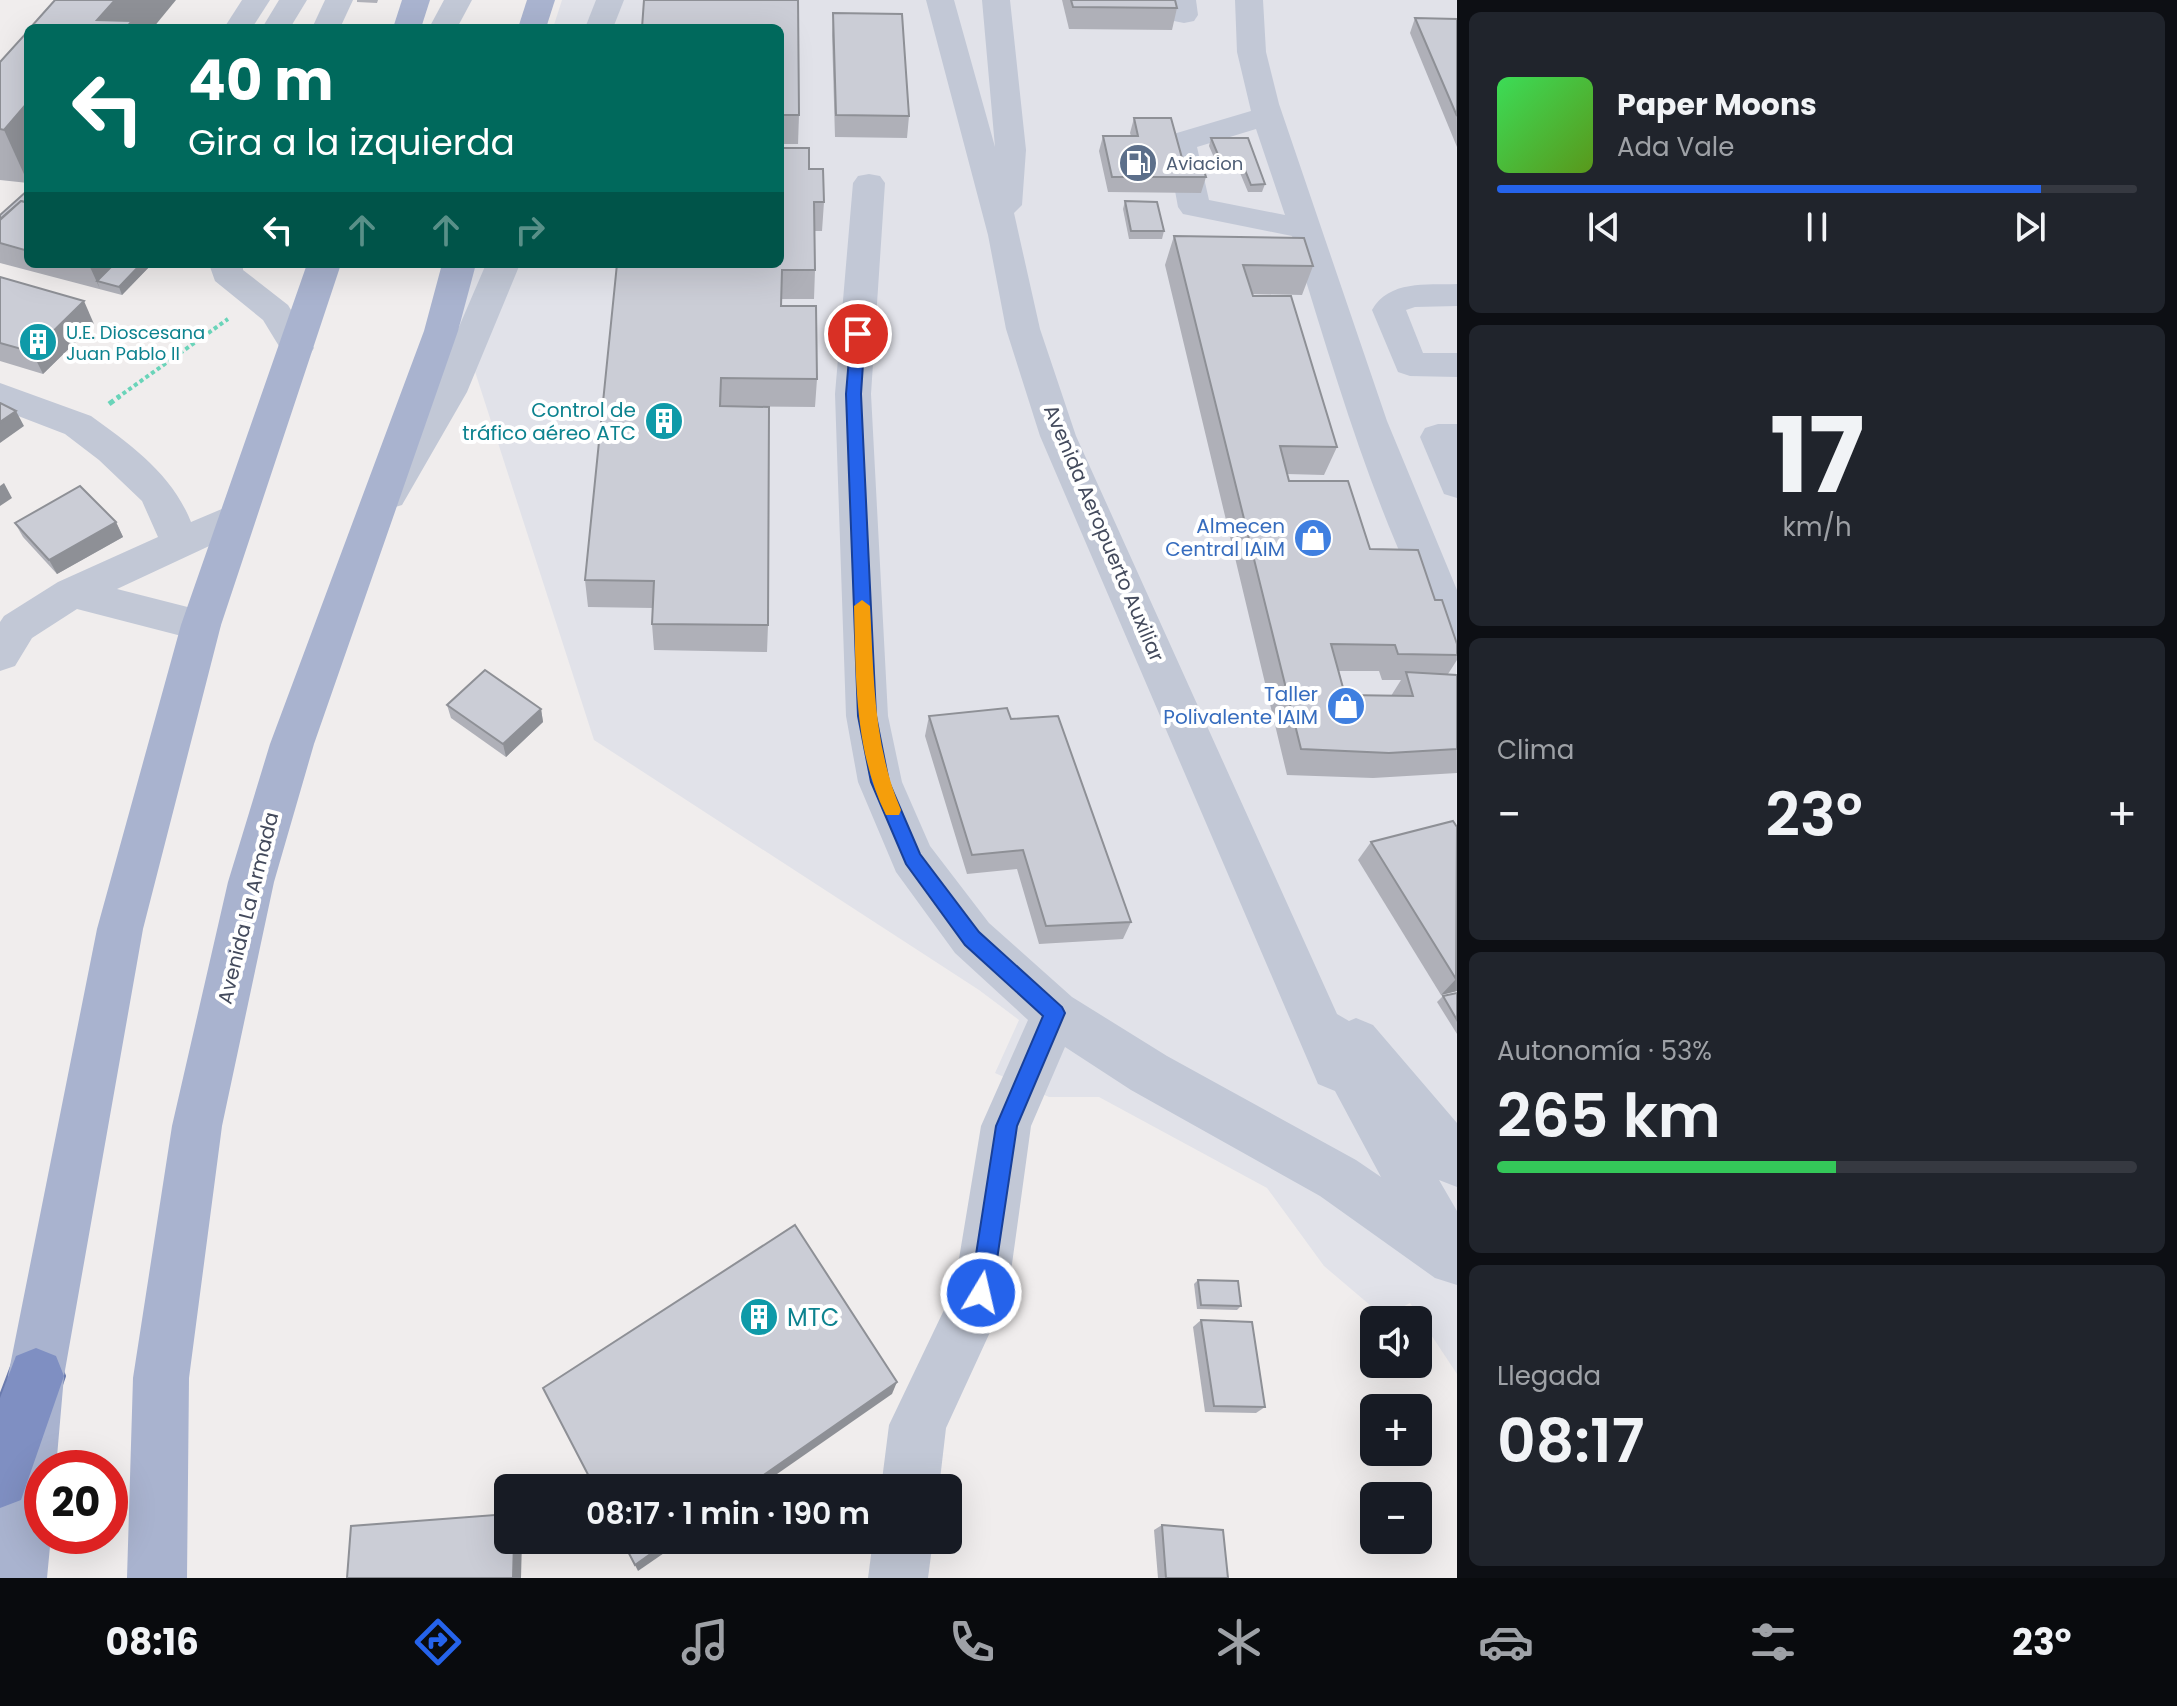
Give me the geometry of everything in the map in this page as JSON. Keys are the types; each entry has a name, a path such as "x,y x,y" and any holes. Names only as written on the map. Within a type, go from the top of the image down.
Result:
{"highway":[{"path":"0,1479 36,1376"}],"main road":[{"path":"408,24 416,0"},
{"path":"533,24 541,0"},
{"path":"17,1578 36,1376 120,929 201,625 323,268"},
{"name":"Avenida La Armada","path":"157,1578 161,1378 197,1126 255,867 292,744 441,331 458,268"}],"lane":[{"path":"241,24 256,0"},
{"path":"278,24 293,0"},
{"path":"328,24 339,0"},
{"path":"445,24 458,0"},
{"path":"601,24 610,0"},
{"name":"Avenida Aeropuerto Auxiliar","path":"940,0 1004,235 1023,329 1058,436 1336,1068"},
{"path":"996,0 1011,150 1004,235"},
{"path":"1249,0 1258,81 1306,229 1384,461 1457,631"},
{"path":"1218,51 1253,50"},
{"path":"1269,115 1181,142 1194,207 1306,229"},
{"path":"869,183 853,394 867,716 880,782 912,858 964,927 1055,1013 1149,1073 1338,1178 1456,1261"},
{"path":"226,268 227,274 276,313 297,348"},
{"path":"297,348 333,268"},
{"path":"377,514 449,392 501,268"},
{"path":"1457,295 1411,296 1393,303 1389,310 1410,364 1457,365"},
{"path":"0,395 78,425 128,465 162,500 180,543"},
{"path":"1457,437 1438,437 1457,485"},
{"path":"0,655 18,627 72,593 236,517"},
{"path":"72,593 201,625"},
{"path":"1288,959 1457,1162"},
{"name":"Avenida Aeropuerto Auxiliar","path":"1288,959 1456,1261"},
{"path":"912,1474 918,1425 981,1293 1006,1126 1055,1013"},
{"path":"898,1578 901,1554"}],"path":[{"path":"78,425 257,298"}],"shaded area":[{"path":"562,0 1457,0 1457,1374 1432,1336 1432,1306 1412,1306 1410,1303 1404,1306 1371,1306 1324,1266 1267,1188 1099,1097 1049,1097 995,1073 1019,1020 979,990 594,740 458,319 475,268 784,268 784,24 554,24"}],"building":[{"path":"55,0 115,0 97,20 132,21 129,24 34,24"},
{"path":"644,0 798,0 799,115 784,115 784,24 642,24"},
{"path":"1071,0 1175,0 1177,8 1073,7"},
{"path":"833,13 902,14 909,116 836,115"},
{"path":"1415,18 1457,19 1457,116"},
{"path":"24,35 24,107 4,130 0,129 0,62"},
{"path":"1134,118 1171,118 1182,158 1200,158 1206,177 1112,177 1103,136 1138,136"},
{"path":"1211,138 1248,138 1265,184 1251,185 1241,160 1221,162"},
{"name":"Control de tráfico aéreo ATC","path":"784,148 809,148 809,169 823,169 824,202 814,202 815,270 782,270 781,306 816,306 817,379 721,378 720,406 769,407 768,625 652,624 654,581 585,580 617,268 784,268"},
{"path":"24,194 24,202 21,201 0,219 0,215"},
{"path":"21,201 24,202 24,250 0,243 0,220"},
{"path":"1125,201 1157,202 1164,231 1131,231"},
{"path":"1174,236 1304,238 1313,266 1243,265 1253,296 1291,296 1337,447 1280,446 1289,481 1348,481 1370,549 1418,550 1435,600 1442,600 1457,644 1457,655 1398,654 1395,645 1331,644 1345,695 1413,696 1406,672 1457,675 1457,749 1389,753 1301,749"},
{"path":"110,268 137,268 119,287 97,281"},
{"path":"0,277 84,301 32,352 0,343"},
{"path":"0,403 16,411 0,422"},
{"path":"80,486 116,522 49,560 15,523"},
{"path":"485,670 541,709 503,744 447,705"},
{"path":"1007,708 1011,719 1058,716 1131,922 1046,926 1023,850 972,855 929,716"},
{"path":"1453,821 1457,827 1456,979 1371,842"},
{"path":"1457,993 1457,1020 1443,996"},
{"name":"MTC","path":"795,1225 897,1382 765,1474 588,1474 543,1388"},
{"path":"1198,1280 1238,1281 1241,1306 1201,1305"},
{"path":"1201,1320 1252,1322 1265,1407 1214,1406"},
{"path":"494,1515 494,1554 514,1554 513,1578 347,1578 351,1526"},
{"path":"1162,1525 1223,1530 1228,1578 1166,1578"},
{"path":"629,1554 650,1554 635,1565"}],"slow traffic":[{"path":"862,606 867,716 880,782 892,810"}],"place":[{"name":"Aviacion","path":"1138,163"},
{"name":"U.E. Dioscesana Juan Pablo II","path":"38,342"},
{"name":"Control de tráfico aéreo ATC","path":"664,421"},
{"name":"Almecen Central IAIM","path":"1313,538"},
{"name":"Taller Polivalente IAIM","path":"1346,706"},
{"name":"MTC","path":"759,1317"}],"route":[{"path":"858,334 853,394 867,716 880,782 912,858 972,938 1055,1013 1006,1126 981,1293"}]}
